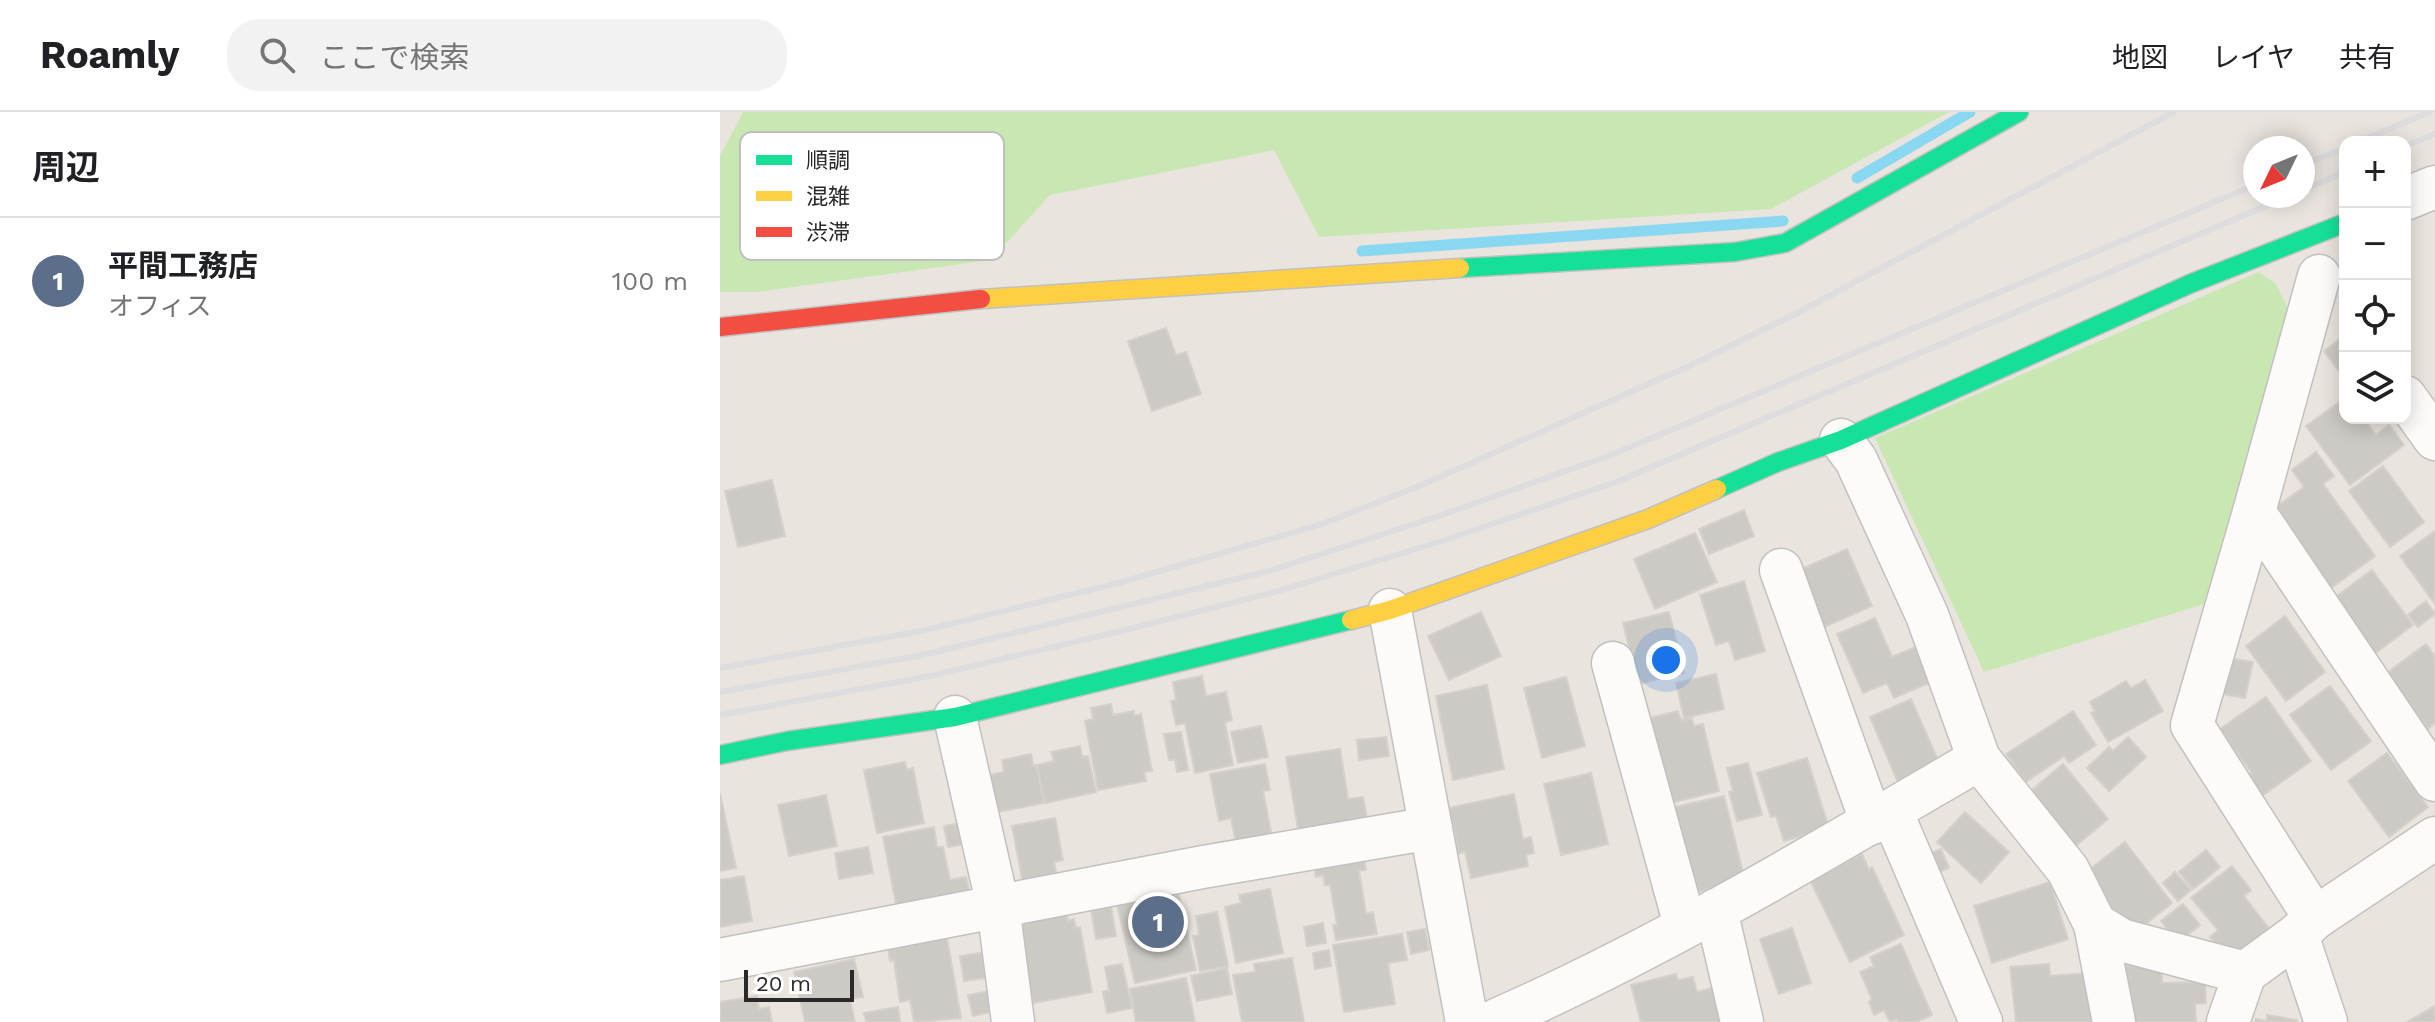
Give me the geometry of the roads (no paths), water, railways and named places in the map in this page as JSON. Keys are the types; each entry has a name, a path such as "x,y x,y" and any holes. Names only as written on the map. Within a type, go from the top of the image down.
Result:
{"street":[{"path":"720,327 803,316 1151,285 1735,252 1785,243 2019,112"},
{"path":"2411,197 2435,187"},
{"path":"720,755 787,741 955,717 1390,610 1648,519 1778,462 1841,440 2192,283 2339,225"},
{"path":"2292,244 2339,304"},
{"path":"2319,276 2192,725 2306,926 2326,1022"},
{"path":"2411,405 2435,439"},
{"path":"1841,440 1856,460 1927,615 1979,759 2068,870 2095,924 2114,1022"},
{"path":"2254,512 2435,780"},
{"path":"1781,570 1881,817 1981,1022"},
{"path":"1390,610 1467,1022"},
{"path":"1613,663 1700,918 1742,1022"},
{"path":"955,717 998,906 1013,1022"},
{"path":"1492,1022 1545,999 1700,918 1979,759"},
{"path":"720,960 1203,867 1431,828"},
{"path":"2228,1022 2245,973 2306,926 2435,838"},
{"path":"2095,924 2121,940 2245,973"}],"waterway":[{"path":"1857,178 1970,112"},
{"path":"1362,251 1783,221"}],"railway":[{"path":"720,668 926,630 1122,582 1322,524 1424,484 1691,365 1797,313 2174,112"},
{"path":"2372,136 2430,112"},
{"path":"2411,144 2435,134"},
{"path":"2315,160 2339,150"},
{"path":"2315,185 2339,175"},
{"path":"720,692 927,654 1269,571 1436,517 1611,455 2243,190"},
{"path":"720,715 930,676 1125,630 1275,592 1445,540 1616,482 2261,208"}],"place":[{"name":"平間工務店","path":"1158,922"}]}
